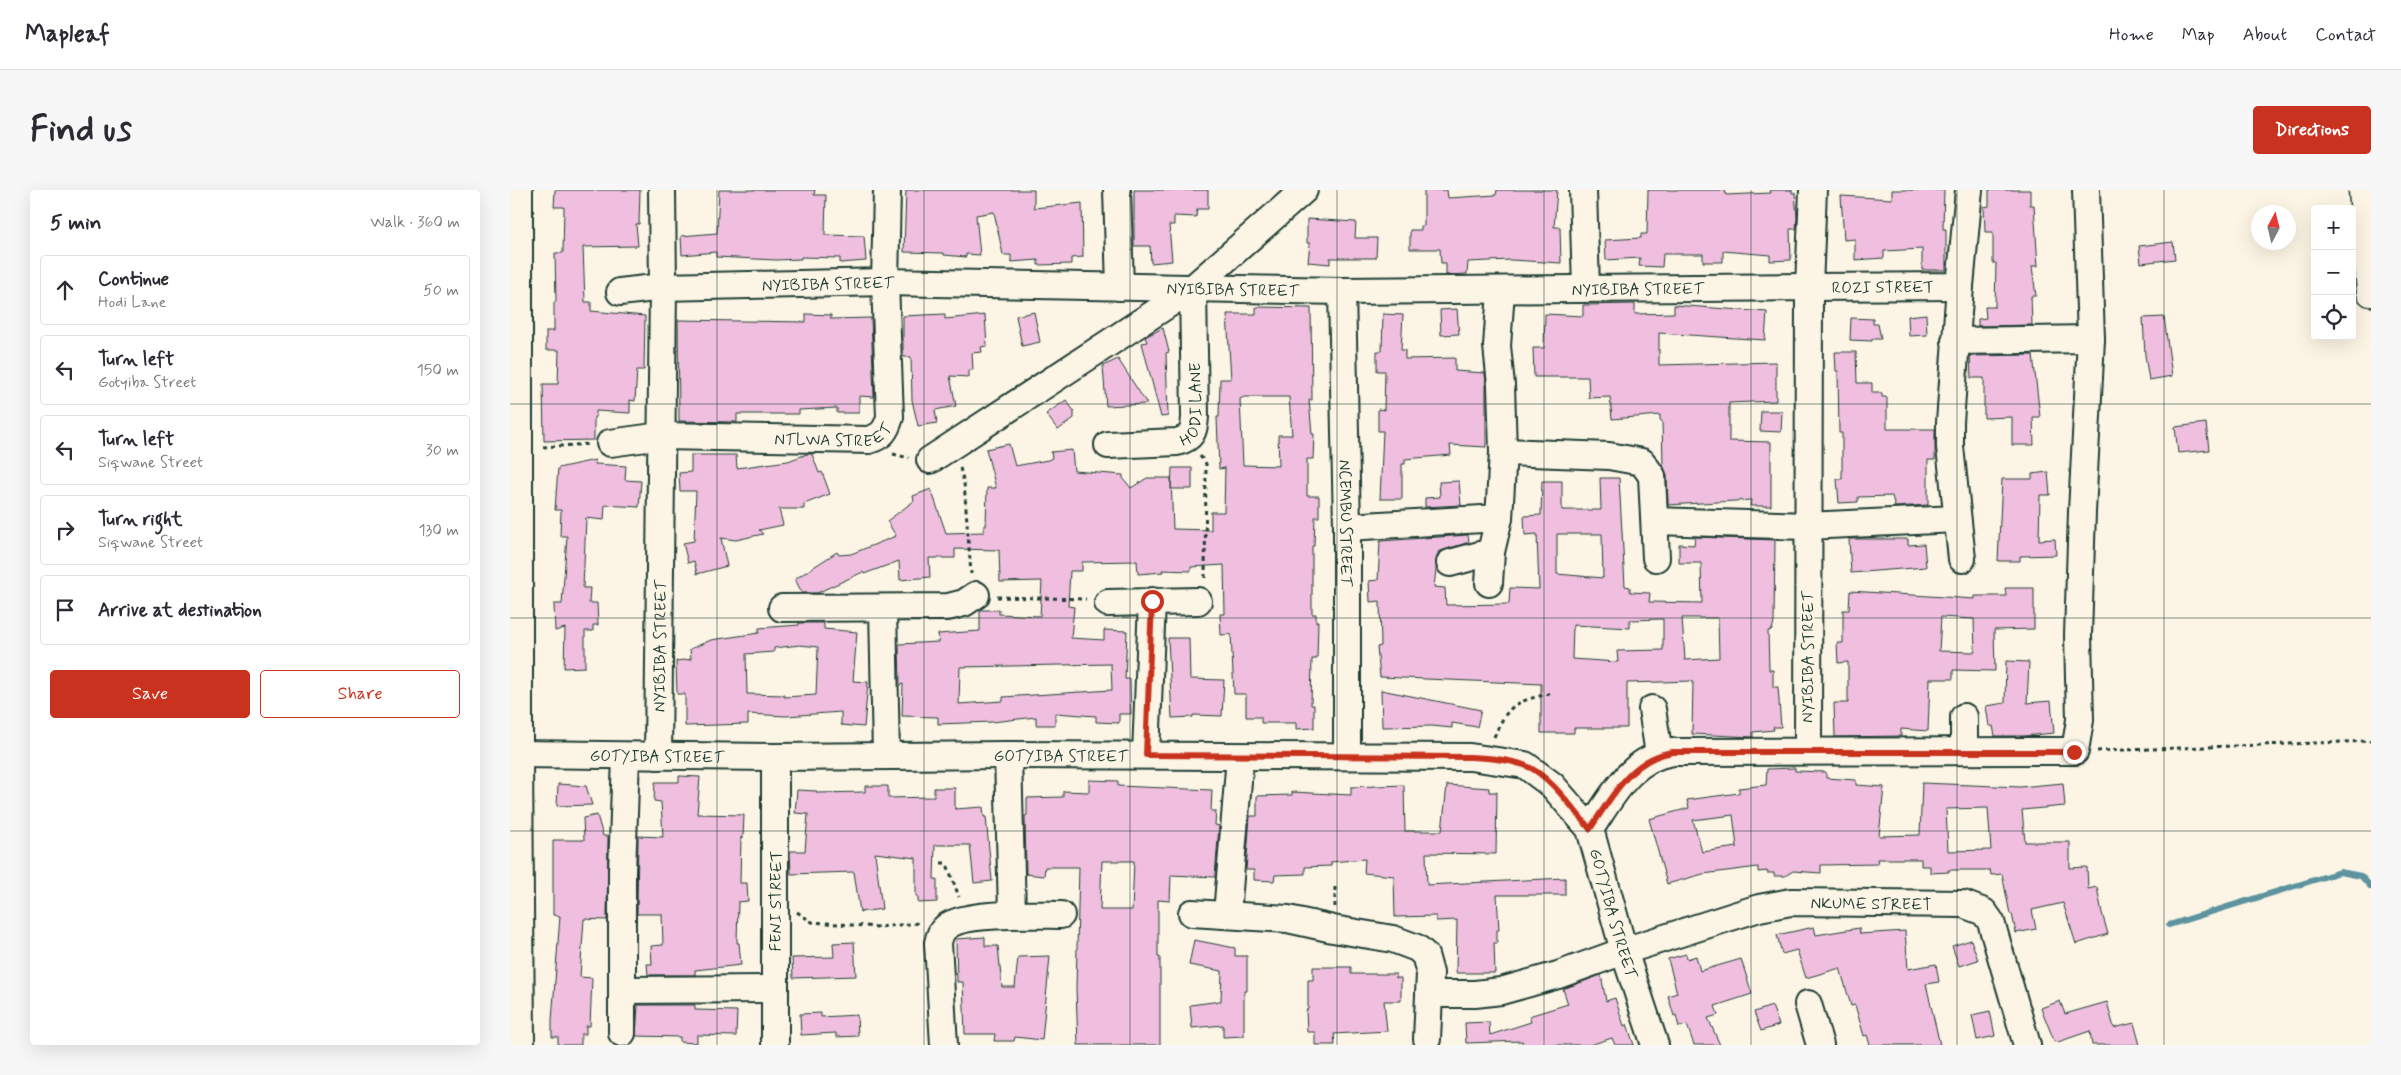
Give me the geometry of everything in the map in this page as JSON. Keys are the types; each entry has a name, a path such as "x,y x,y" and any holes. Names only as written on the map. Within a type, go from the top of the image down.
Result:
{"main road":[{"path":"2363,190 2371,292"}],"street":[{"path":"519,190 520,449 518,754 515,830 521,1045"},
{"path":"620,292 663,287 662,190"},
{"name":"NTLWA STREET","path":"610,443 661,436 869,440 880,436 887,428 890,417 885,282 887,190"},
{"path":"1116,190 1120,287"},
{"path":"930,460 1193,288 1304,190"},
{"path":"1583,190 1586,288"},
{"name":"ROZI STREET","path":"1813,190 1808,287 1960,286 1969,190"},
{"path":"1590,829 1615,792 1638,764 1659,754 1808,751 2074,752 2080,720 2078,625 2091,339 2086,190"},
{"name":"NYIBIBA STREET","path":"658,756 663,287 885,282 1342,291 1808,287 1806,526 1808,751"},
{"path":"1960,286 1950,422 1962,559"},
{"name":"HODI LANE","path":"1108,445 1177,442 1188,440 1192,434 1195,417 1193,288"},
{"name":"NCEMBU STREET","path":"1342,291 1347,527 1347,756"},
{"path":"1489,582 1491,552 1499,518 1504,452 1501,385 1496,346 1501,291"},
{"path":"1955,341 2091,339"},
{"path":"1504,452 1609,456 1642,462 1652,476 1656,558"},
{"path":"1347,527 1499,518"},
{"path":"1655,521 1806,526 1957,519"},
{"path":"1450,563 1491,552"},
{"path":"782,608 948,607 964,603 976,595"},
{"path":"1146,755 1152,601"},
{"path":"1108,603 1198,601"},
{"path":"883,608 886,755"},
{"path":"1652,709 1659,754"},
{"path":"1964,717 1964,751"},
{"name":"GOTYIBA STREET","path":"518,754 775,757 886,755 1347,756 1484,758 1525,765 1539,774 1590,829 1624,951 1655,1045"},
{"path":"1008,755 1012,914"},
{"path":"622,1033 622,872 626,756"},
{"name":"FENI STREET","path":"775,757 775,1045"},
{"path":"1227,914 1240,757"},
{"name":"NKUME STREET","path":"1429,994 1475,994 1501,991 1558,975 1624,951 1759,908 1791,902 1963,904 1984,912 1991,922 2027,1045"},
{"path":"1192,913 1288,919 1406,943 1417,948 1425,954 1430,972 1427,1039"},
{"path":"944,1045 938,943 944,929 963,920 1012,914 1061,916"},
{"path":"622,990 774,989"},
{"path":"1808,1004 1812,1043"}],"path":[{"path":"869,440 900,458 954,463 960,469 964,484 971,578 976,595 1099,600 1108,603"},
{"path":"1188,440 1206,464 1205,590 1198,601"},
{"path":"520,449 610,443"},
{"path":"1484,758 1502,717 1511,707 1524,700 1552,693"},
{"path":"2074,752 2371,741"},
{"path":"776,898 812,922 878,926 963,920 966,905 958,896 948,866 941,862"}],"building":[{"path":"555,190 640,190 639,224 636,224 638,246 583,247 585,302 591,302 591,311 645,316 644,370 637,370 635,401 630,400 630,413 596,411 596,417 594,417 594,440 544,441 543,384 558,384 559,350 546,350 546,331 554,331 554,302 556,302 555,253 563,253 564,207 554,207"},
{"path":"719,190 815,190 814,195 826,195 825,235 864,236 866,261 840,263 840,258 801,257 801,259 776,260 716,257 716,252 682,255 681,236 717,233"},
{"path":"906,190 1034,190 1034,208 1082,203 1083,257 1071,258 1071,264 1038,265 1038,260 1011,262 1011,255 1003,255 994,212 976,215 980,255 966,254 966,257 944,255 944,253 904,252"},
{"path":"1134,190 1208,190 1208,209 1197,209 1196,217 1174,216 1174,225 1169,225 1172,261 1151,263 1150,246 1134,246"},
{"path":"1424,190 1447,190 1448,198 1496,195 1497,190 1557,190 1554,227 1560,227 1561,263 1511,260 1468,262 1467,274 1446,275 1446,263 1441,263 1440,249 1410,249 1410,230 1421,230 1421,226 1424,226"},
{"path":"1648,190 1725,190 1726,195 1771,193 1770,190 1792,190 1792,193 1795,193 1797,217 1796,229 1790,229 1791,260 1770,261 1770,255 1723,251 1723,262 1703,262 1703,254 1663,254 1662,267 1639,266 1640,258 1606,260 1605,240 1641,238 1641,234 1647,234"},
{"path":"1892,190 1944,190 1943,229 1946,229 1946,270 1922,270 1922,249 1884,251 1884,258 1855,260 1855,239 1844,240 1841,196 1892,199"},
{"path":"1989,190 2030,190 2030,205 2034,205 2038,266 2032,266 2036,296 2031,296 2032,325 1978,326 1978,319 1986,318 1985,307 1995,307 1996,263 1993,263 1993,232 1985,232 1984,207 1989,206"},
{"path":"1307,219 1356,222 1355,238 1377,238 1376,258 1330,258 1330,264 1308,262 1310,243 1307,243"},
{"path":"2173,242 2175,259 2141,263 2139,246"},
{"path":"1635,304 1635,314 1674,313 1674,305 1767,312 1765,340 1659,333 1659,365 1776,362 1776,401 1729,403 1729,441 1771,442 1771,506 1750,506 1751,500 1668,505 1667,475 1663,465 1662,421 1660,421 1660,415 1612,419 1610,397 1589,398 1588,377 1534,377 1533,348 1544,348 1545,314 1583,316 1583,305"},
{"path":"1256,307 1311,308 1312,400 1309,400 1312,434 1314,434 1313,459 1307,459 1307,496 1319,496 1319,517 1315,517 1314,546 1312,546 1312,614 1316,614 1316,622 1318,621 1317,659 1312,659 1311,705 1314,705 1314,728 1296,729 1296,723 1261,723 1261,717 1246,717 1246,694 1234,694 1231,634 1221,635 1220,614 1225,614 1224,565 1191,567 1191,571 1162,570 1163,572 1138,574 1137,561 1082,562 1082,571 1070,571 1068,606 1074,607 1071,638 1104,640 1104,630 1127,631 1125,679 1130,679 1131,714 1119,714 1119,723 1096,722 1096,716 1055,713 1055,725 1036,725 1036,717 992,722 938,724 938,717 902,716 903,684 900,685 899,644 939,642 938,634 980,631 980,610 999,610 999,614 1040,616 1042,581 1000,582 999,550 955,549 955,558 929,558 930,577 900,580 899,561 864,574 863,572 817,593 802,593 795,579 837,552 839,555 851,554 896,536 887,521 914,501 913,496 931,489 946,533 984,532 984,526 986,526 987,488 996,488 986,449 1009,444 1015,466 1048,460 1052,458 1051,452 1072,450 1074,471 1123,475 1123,478 1131,488 1147,478 1171,478 1173,529 1211,530 1211,512 1224,512 1225,468 1219,469 1217,417 1219,417 1220,379 1231,379 1227,314 1256,314","holes":["1244,397 1289,397 1292,435 1278,435 1279,466 1243,465 1240,399","1111,664 1112,690 1003,697 1003,701 959,704 960,667"]},
{"path":"1457,309 1459,334 1441,335 1440,310"},
{"path":"1034,312 1040,342 1022,346 1016,316"},
{"path":"806,314 831,315 831,319 871,318 874,397 859,396 859,413 837,413 837,408 799,410 799,414 737,414 737,422 679,421 678,320 806,322"},
{"path":"945,314 945,319 985,315 987,346 981,347 982,352 972,353 973,370 969,370 969,377 950,376 956,406 935,410 937,423 918,426 912,400 911,357 903,357 903,316"},
{"path":"1383,314 1403,315 1401,350 1405,350 1405,359 1455,358 1455,371 1485,373 1486,447 1450,445 1451,455 1405,459 1405,464 1402,464 1402,499 1380,499 1383,431 1378,431 1378,409 1384,410 1385,371 1377,371 1377,351 1382,351"},
{"path":"1926,314 1927,335 1909,336 1908,316"},
{"path":"2164,317 2172,376 2149,380 2145,355 2143,318"},
{"path":"1851,318 1873,319 1873,324 1878,324 1881,339 1872,339 1872,341 1850,340"},
{"path":"1163,328 1169,352 1166,353 1168,416 1161,417 1142,343 1147,342 1145,337"},
{"path":"1835,352 1856,352 1857,383 1872,383 1872,393 1882,393 1882,397 1887,397 1887,429 1935,429 1935,460 1928,460 1928,505 1895,507 1892,496 1858,497 1858,502 1839,503 1837,479 1842,479 1842,433 1839,433 1838,371 1836,371"},
{"path":"2033,355 2040,417 2033,417 2034,445 2012,445 2012,417 1984,418 1984,378 1971,378 1970,356"},
{"path":"1118,359 1147,404 1106,406 1103,366"},
{"path":"1066,400 1074,411 1074,418 1058,430 1046,414"},
{"path":"1761,411 1782,411 1781,432 1760,431"},
{"path":"2206,423 2209,450 2178,453 2175,427"},
{"path":"812,454 819,473 822,472 830,494 804,504 804,509 779,509 783,525 759,530 763,534 736,540 721,538 727,566 697,574 694,561 688,563 683,543 694,541 696,491 680,491 679,473 691,472 691,455 736,455 737,468 788,461"},
{"path":"595,460 595,464 626,466 625,480 641,481 639,507 605,505 604,520 586,518 583,588 590,588 589,603 597,603 598,625 593,625 593,631 585,631 585,667 564,668 565,628 555,631 554,604 562,604 567,536 560,536 561,510 555,510 558,468"},
{"path":"1172,468 1192,468 1192,489 1171,489"},
{"path":"2048,472 2050,495 2040,495 2039,540 2055,539 2056,555 2020,556 2020,561 1998,561 2002,479 2032,479 2032,474"},
{"path":"1600,478 1619,478 1625,586 1630,587 1630,592 1650,593 1649,602 1702,603 1701,563 1679,563 1679,544 1694,545 1695,537 1775,540 1774,622 1772,630 1768,631 1769,670 1773,670 1773,687 1778,687 1781,727 1773,727 1774,730 1753,732 1753,737 1692,734 1693,681 1627,683 1627,728 1574,728 1574,733 1541,733 1541,684 1380,677 1377,647 1381,646 1380,601 1370,602 1369,581 1378,580 1380,541 1468,535 1469,542 1438,552 1434,587 1445,588 1446,605 1509,604 1510,588 1539,589 1537,534 1525,535 1524,516 1541,515 1542,481 1562,481 1562,510 1601,510","holes":["1557,534 1602,534 1603,578 1557,574","1682,618 1718,618 1719,658 1685,660","1663,619 1663,650 1617,651 1618,662 1572,659 1573,625 1630,628 1630,620"]},
{"path":"1459,481 1461,505 1425,507 1425,498 1440,497 1439,482"},
{"path":"1849,539 1908,539 1908,545 1924,544 1926,567 1851,573"},
{"path":"2005,588 2034,588 2034,629 1994,630 1995,671 1953,670 1953,679 1930,679 1928,731 1901,729 1901,736 1835,737 1834,703 1848,703 1848,662 1838,663 1837,643 1843,643 1843,610 1849,610 1850,591 1975,599 1975,596 2006,596","holes":["1941,617 1974,619 1975,652 1939,651"]},
{"path":"799,623 824,623 824,629 857,632 853,681 868,682 864,727 841,725 841,712 786,716 748,714 748,724 685,726 685,694 677,694 676,661 691,659 690,649 711,640 759,633 759,628 799,625","holes":["800,645 818,647 816,695 784,697 784,695 747,694 746,654 774,652 774,648"]},
{"path":"1168,638 1189,638 1190,679 1224,680 1222,716 1193,715 1193,717 1172,718"},
{"path":"2006,661 2029,662 2027,703 2051,701 2054,733 1995,736 1993,726 1989,726 1986,706 2005,703"},
{"path":"1381,690 1481,710 1477,727 1452,723 1452,728 1432,726 1382,727"},
{"path":"1795,768 1795,771 1826,772 1826,778 1856,780 1856,785 1884,787 1879,836 1920,835 1922,783 2020,787 2063,783 2065,806 2022,810 2025,842 2070,842 2070,868 2087,867 2088,889 2097,887 2108,934 2076,944 2063,903 2032,910 2036,929 2016,933 2002,874 1991,875 1990,870 1948,870 1949,872 1930,873 1930,866 1921,866 1921,859 1877,859 1878,864 1821,865 1821,873 1793,871 1785,876 1774,876 1774,873 1767,873 1767,871 1758,872 1758,867 1703,874 1667,884 1649,819 1689,808 1687,800 1739,793 1739,788 1766,785 1767,769","holes":["1988,808 1991,850 1948,851 1946,809","1733,815 1737,847 1702,852 1693,820"]},
{"path":"679,776 700,777 697,814 744,815 743,838 741,837 740,883 747,883 748,901 738,902 737,943 739,943 741,965 695,970 695,975 648,975 647,964 652,964 651,946 663,945 662,914 637,914 638,836 663,837 661,802 654,801 655,782 679,782"},
{"path":"1089,780 1118,781 1118,786 1212,790 1211,811 1216,811 1215,825 1219,826 1215,877 1171,875 1170,901 1158,900 1160,1045 1078,1045 1076,988 1079,867 1045,867 1044,876 1026,874 1025,816 1027,815 1027,798 1063,797 1063,791 1089,792","holes":["1102,861 1134,861 1132,910 1100,910"]},
{"path":"558,784 586,786 592,805 557,806"},
{"path":"1404,785 1405,831 1442,831 1447,785 1489,788 1489,792 1497,792 1496,854 1426,853 1427,885 1565,878 1565,895 1497,895 1499,930 1497,930 1497,943 1494,943 1495,973 1456,973 1457,920 1436,921 1436,916 1395,917 1394,876 1364,873 1365,859 1331,862 1331,866 1305,867 1305,874 1275,875 1274,881 1254,880 1254,870 1246,870 1250,816 1257,816 1257,796 1292,795 1292,792 1351,795 1351,787"},
{"path":"865,786 888,786 888,798 934,797 934,788 955,788 955,809 983,807 984,817 986,817 992,881 974,883 970,845 935,845 934,879 937,879 937,902 918,903 918,896 916,896 916,858 875,853 882,909 860,912 854,872 791,874 790,851 805,851 808,814 795,813 797,790 817,791 817,793 865,792"},
{"path":"597,815 603,836 608,836 607,920 584,919 580,977 592,978 590,1026 586,1026 586,1034 581,1034 581,1045 558,1045 558,1037 552,1037 560,916 553,915 553,840 584,840 583,818"},
{"path":"1814,927 1816,935 1859,928 1860,934 1905,931 1908,969 1936,964 1939,982 1926,984 1940,1045 1870,1045 1867,1035 1864,1036 1855,1005 1851,1006 1840,968 1806,978 1797,950 1782,954 1777,935"},
{"path":"985,937 985,946 998,946 1002,987 1015,987 1018,957 1050,956 1042,1040 1015,1037 1014,1041 994,1041 995,1034 965,1034 963,982 957,982 956,939"},
{"path":"1194,940 1235,948 1235,956 1247,956 1247,991 1244,991 1244,1036 1223,1037 1223,1025 1192,1028 1190,1005 1221,1001 1222,971 1189,965"},
{"path":"1971,940 1978,960 1959,966 1952,946"},
{"path":"854,942 856,976 793,978 792,958 834,957 833,943"},
{"path":"1686,954 1687,959 1696,956 1700,971 1741,959 1752,994 1715,1006 1718,1015 1708,1018 1720,1045 1694,1045 1687,1025 1679,1027 1676,1015 1674,1016 1668,996 1677,993 1668,959"},
{"path":"1313,967 1351,967 1351,974 1396,974 1396,978 1401,978 1401,1001 1384,1001 1387,1031 1334,1034 1335,1045 1315,1045 1315,1032 1307,1032 1306,1010 1308,1009 1308,980 1313,980"},
{"path":"1601,975 1606,1001 1615,998 1624,1026 1627,1024 1634,1045 1615,1045 1612,1038 1590,1045 1523,1045 1522,1041 1466,1043 1465,1023 1489,1022 1490,1035 1531,1022 1529,1016 1568,1004 1563,989"},
{"path":"2060,1001 2065,1014 2107,1002 2114,1028 2134,1023 2140,1045 2092,1045 2090,1031 2055,1043 2041,1008"},
{"path":"638,1005 695,1005 695,1010 737,1011 736,1036 697,1035 697,1043 680,1042 680,1037 636,1036"},
{"path":"1772,1006 1779,1025 1761,1031 1754,1012"},
{"path":"1990,1011 1995,1036 1977,1040 1972,1015"},
{"path":"821,1013 821,1017 857,1015 858,1036 836,1037 836,1033 801,1035 800,1014"}],"waterway":[{"path":"2169,925 2340,872 2361,876 2371,887"}],"route":[{"path":"1152,601 1146,755 1470,757 1495,759 1525,765 1539,774 1552,785 1590,829 1615,792 1638,764 1659,754 1673,752 1808,751 2074,752"}]}
